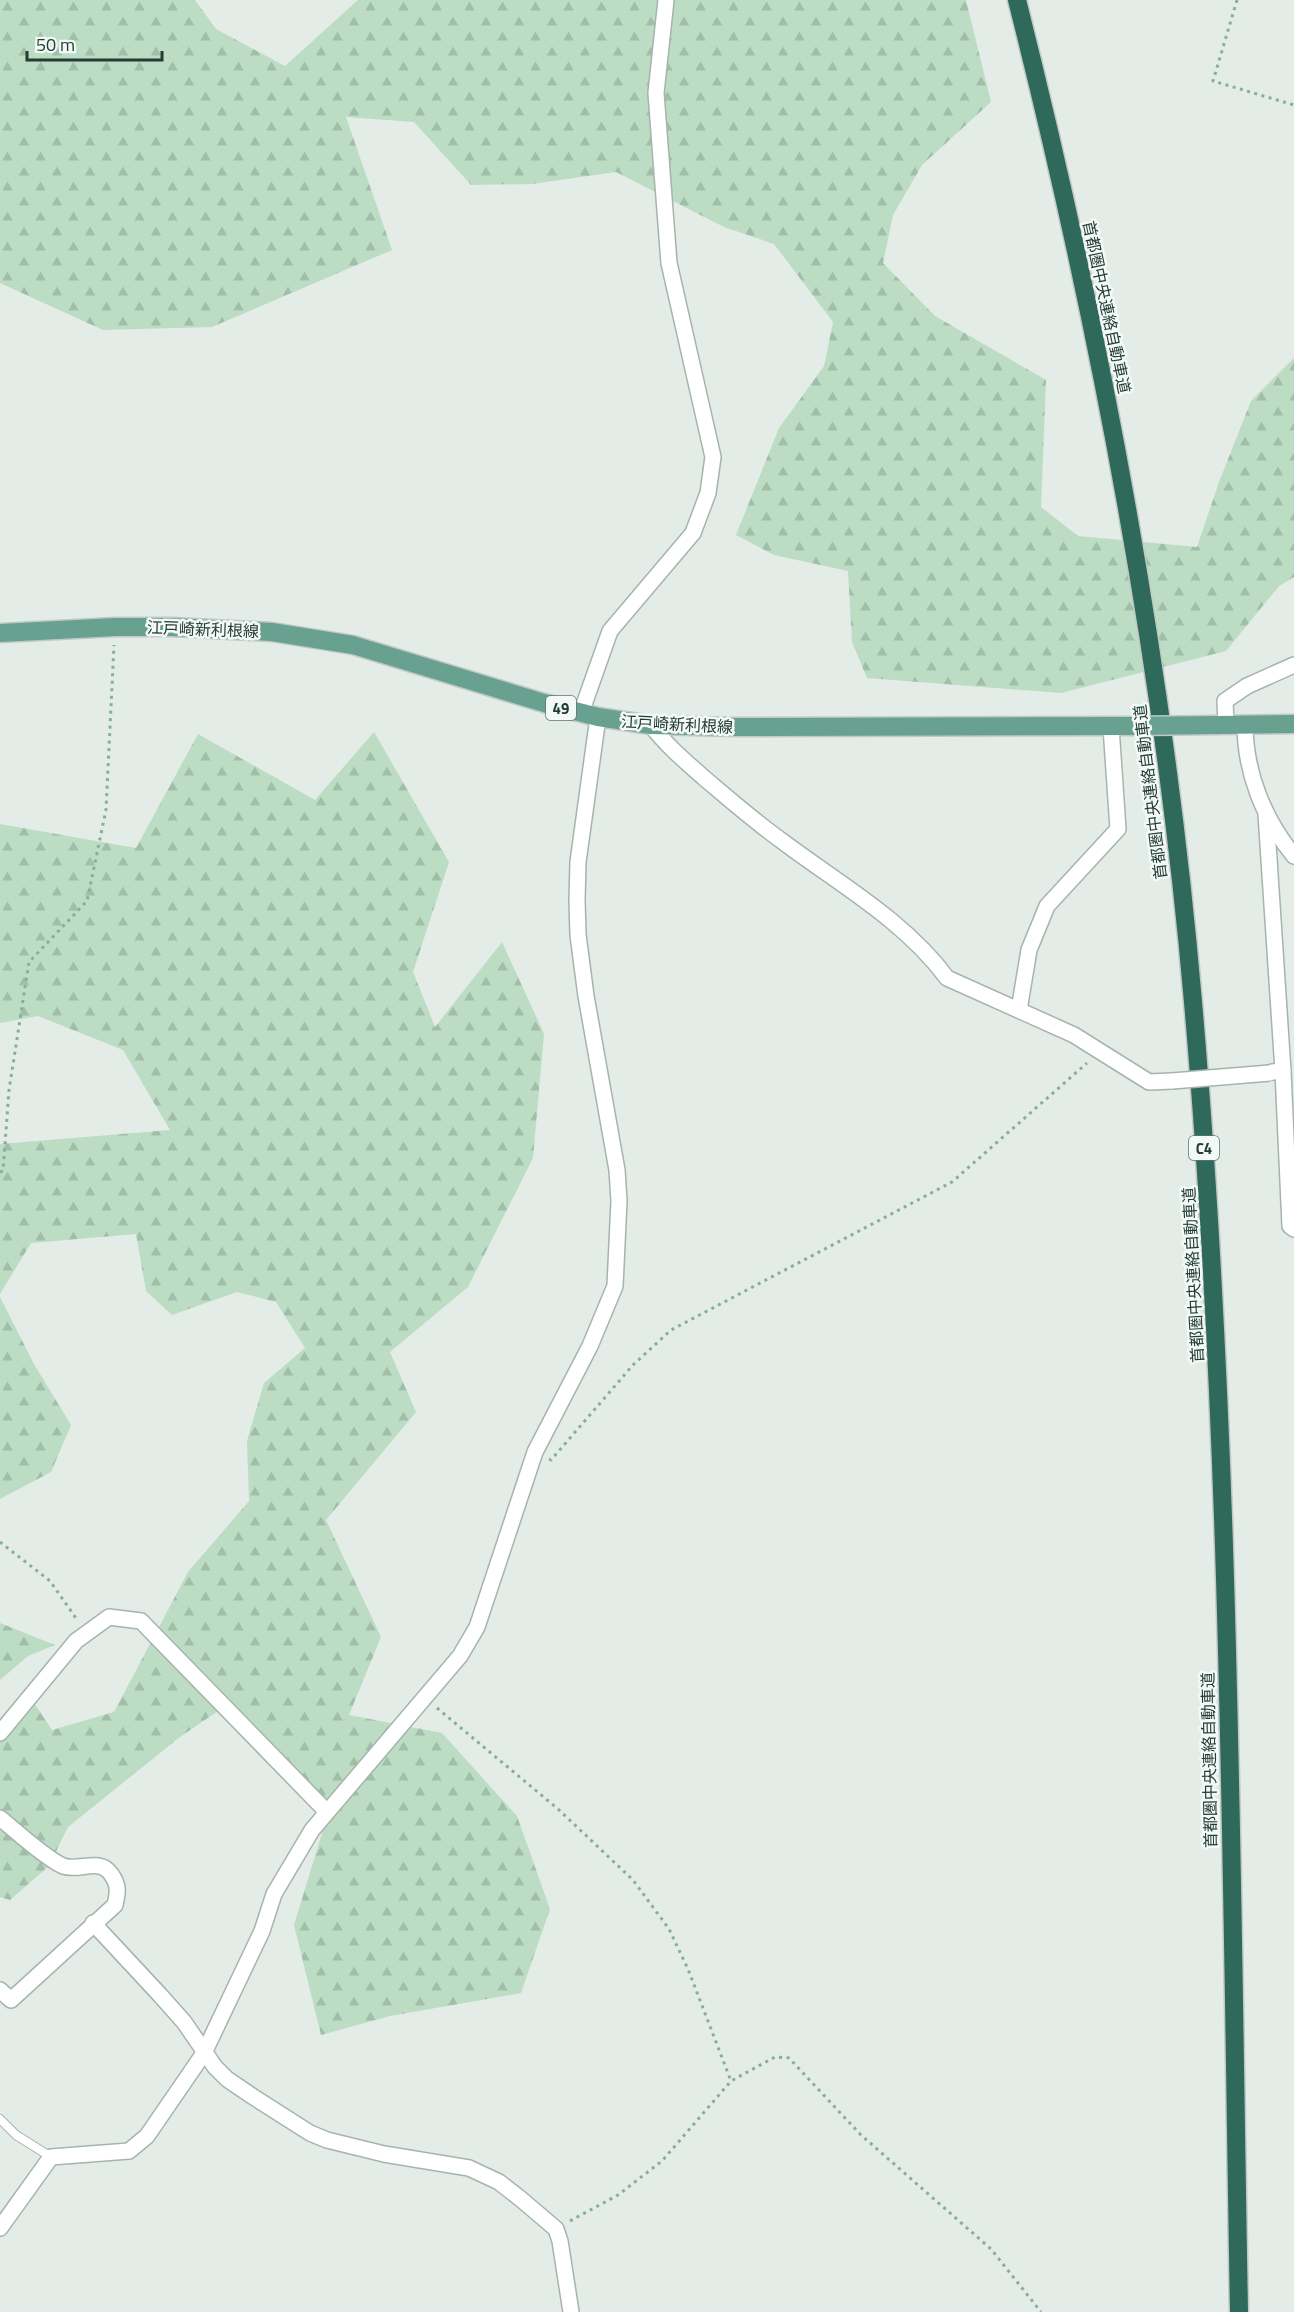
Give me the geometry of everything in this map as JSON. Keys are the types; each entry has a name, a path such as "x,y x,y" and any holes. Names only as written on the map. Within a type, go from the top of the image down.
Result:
{"highway":[{"name":"首都圏中央連絡自動車道","path":"1017,0 1050,132 1132,533 1168,766 1193,999 1212,1258 1224,1490 1239,2312"}],"main road":[{"name":"江戸崎新利根線","path":"0,633 115,627 213,628 273,632 352,645 498,690 590,715 651,725 1111,727 1294,724"}],"street":[{"path":"0,2228 51,2157 129,2151 147,2136 204,2053 262,1931 274,1894 312,1830 460,1656 477,1627 534,1452 590,1346 615,1286 619,1201 617,1170 586,996 578,935 579,851 590,715 610,631 693,533 708,493 713,457 669,263 656,93 666,0"},
{"path":"1222,725 1225,701 1247,686 1294,665"},
{"path":"1245,724 1247,757 1266,814 1272,827 1294,856"},
{"path":"651,725 664,742 729,800 781,841 877,908 934,960 947,978 1074,1035 1149,1082 1276,1072"},
{"path":"1019,1010 1029,950 1047,906 1118,830 1111,727"},
{"path":"1266,814 1276,1072 1290,1226 1294,1229"},
{"path":"0,1733 76,1641 86,1633 109,1617 141,1621 327,1812"},
{"path":"0,1818 63,1866 96,1865 108,1870 117,1883 118,1891 115,1905 12,2000 0,1990"},
{"path":"93,1923 184,2022 204,2053 227,2079 310,2133 353,2148 478,2171 499,2182 556,2229 560,2241 571,2312"}],"lane":[{"path":"0,2119 16,2135 51,2157"}],"path":[{"path":"1237,0 1213,81 1294,105"},
{"path":"0,1172 3,1170 9,1090 28,962 87,902 106,810 115,627"},
{"path":"534,1452 551,1460 633,1365 671,1330 952,1182 1099,1051"},
{"path":"0,1542 50,1581 86,1633"},
{"path":"424,1697 558,1809 633,1880 669,1929 688,1969 731,2082"},
{"path":"556,2229 618,2195 662,2161 731,2082 775,2057 789,2058 861,2135 991,2249 1041,2312"}],"green space":[{"path":"0,0 195,0 216,29 285,66 358,0 966,0 991,102 922,165 893,215 883,263 935,316 1046,380 1041,507 1078,536 1197,547 1219,482 1251,401 1294,358 1294,577 1279,586 1226,651 1061,693 867,678 852,642 848,571 774,555 736,535 779,428 824,366 833,322 774,244 724,227 616,172 532,184 471,185 414,122 346,117 392,250 212,327 103,330 0,283"},
{"path":"374,732 449,862 413,972 435,1027 502,942 544,1034 533,1158 468,1287 390,1352 416,1412 326,1520 381,1637 349,1715 442,1733 517,1816 550,1909 521,1993 390,2016 321,2035 294,1925 326,1820 221,1709 180,1737 68,1827 49,1866 10,1900 0,1897 0,1738 34,1703 52,1730 114,1712 188,1572 249,1501 247,1441 264,1383 305,1348 276,1302 237,1292 172,1315 146,1291 136,1234 31,1243 0,1294 0,1144 170,1130 123,1050 38,1016 0,1023 0,824 136,848 198,734 315,800"},
{"path":"0,1297 34,1364 71,1425 51,1472 0,1499"},
{"path":"0,1623 55,1645 28,1656 0,1680"}]}
